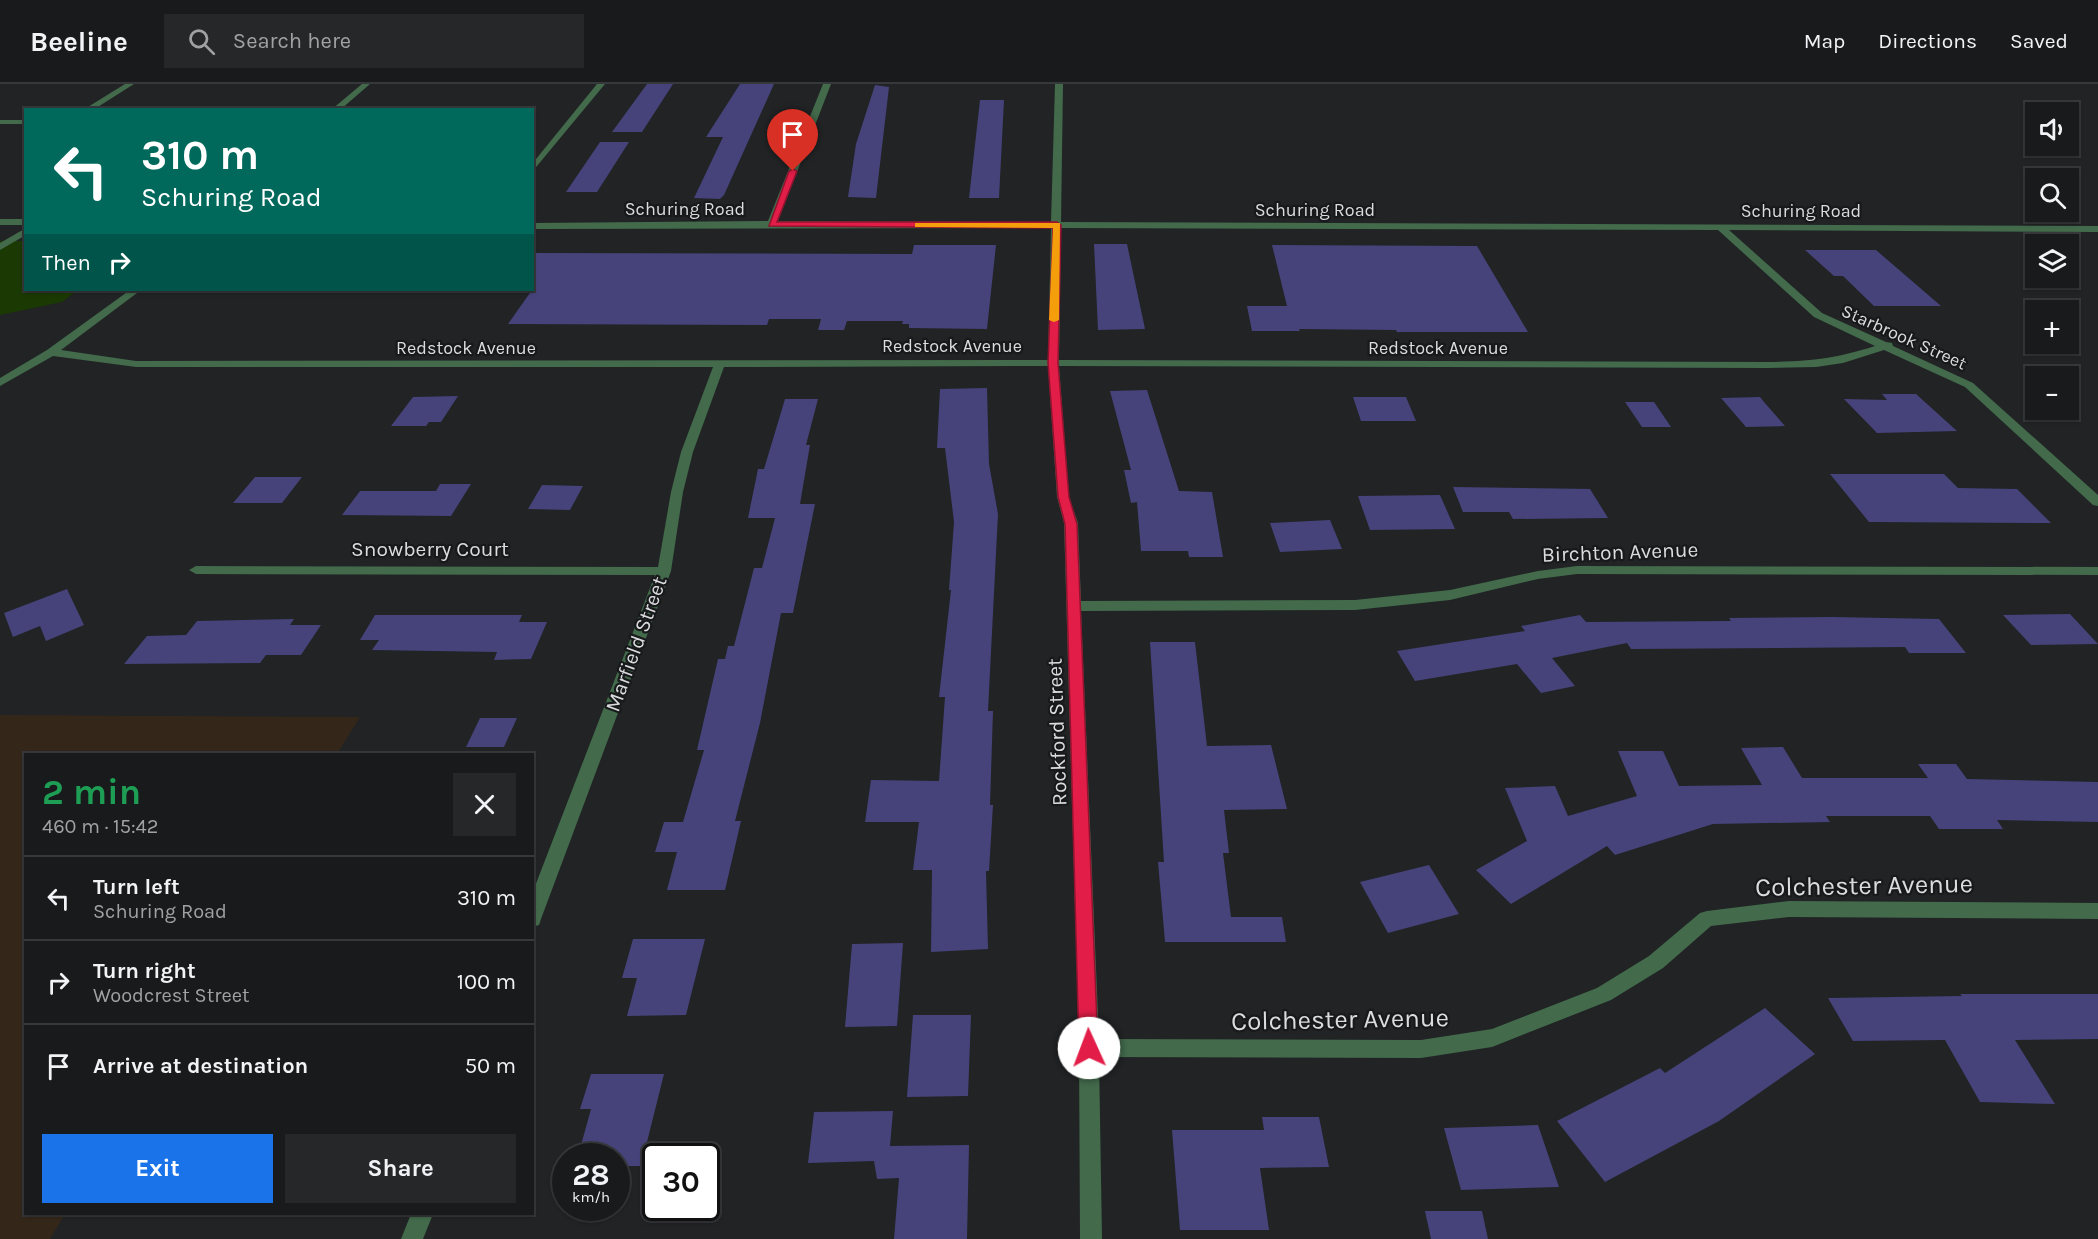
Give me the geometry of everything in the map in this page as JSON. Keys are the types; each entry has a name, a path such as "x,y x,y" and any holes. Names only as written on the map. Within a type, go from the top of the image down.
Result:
{"street":[{"path":"90,108 130,84"},
{"path":"337,108 366,84"},
{"path":"534,168 601,84"},
{"path":"772,225 827,84"},
{"name":"Rockford Street","path":"1059,84 1053,363 1063,497 1071,524 1089,1048 1091,1239"},
{"path":"0,122 24,122"},
{"path":"0,222 24,222"},
{"name":"Schuring Road","path":"534,226 1057,225 2098,229"},
{"name":"Starbrook Street","path":"1721,228 1818,315 1834,324 1888,345 1969,385 2098,502"},
{"path":"0,248 24,232"},
{"path":"0,383 51,352 135,291"},
{"name":"Redstock Avenue","path":"51,352 136,364 223,365 1053,363 1777,365 1843,360 1888,345"},
{"name":"Marfield Street","path":"534,914 664,571 677,492 687,452 720,363"},
{"name":"Snowberry Court","path":"196,570 664,571"},
{"name":"Birchton Avenue","path":"1073,606 1355,605 1450,595 1538,575 1577,570 2098,572"},
{"name":"Colchester Avenue","path":"1089,1048 1422,1049 1492,1038 1604,994 1656,962 1707,919 1789,909 2098,911"},
{"path":"412,1239 422,1215"}],"shaded area":[{"path":"0,715 360,717 338,753 24,753 24,1215 64,1215 50,1239 0,1239"}],"green space":[{"path":"0,241 24,241 24,291 77,291 62,302 0,315"}],"building":[{"path":"647,84 673,84 642,132 612,132"},
{"path":"740,84 774,84 724,195 720,199 694,198 723,137 706,137"},
{"path":"875,85 889,87 876,198 848,197 856,144"},
{"path":"980,100 1004,100 999,198 969,198"},
{"path":"600,142 629,142 597,192 566,192"},
{"path":"1094,244 1127,244 1145,329 1098,330"},
{"path":"914,245 996,245 987,329 909,328 909,324 902,324 903,321 847,321 844,330 818,330 821,319 769,319 767,325 508,324 531,291 534,291 534,253 912,254"},
{"path":"1272,245 1477,246 1528,332 1299,329 1300,331 1252,331 1247,306 1287,306"},
{"path":"1805,250 1876,250 1941,306 1874,306 1843,276 1834,276"},
{"path":"987,388 989,464 998,514 988,711 993,711 990,805 993,805 989,871 986,871 988,949 931,952 932,870 913,870 919,822 865,822 871,780 939,781 945,697 939,697 951,590 949,590 954,522 945,448 937,448 940,389"},
{"path":"1147,390 1179,491 1212,492 1223,557 1189,557 1188,551 1141,551 1137,502 1131,503 1124,470 1131,470 1110,391"},
{"path":"1882,394 1916,394 1957,431 1877,433 1844,399 1887,400"},
{"path":"458,396 441,422 429,422 426,426 391,426 413,397"},
{"path":"1353,397 1406,397 1416,421 1361,421"},
{"path":"1760,397 1785,426 1746,427 1721,398"},
{"path":"785,399 818,399 806,445 810,445 800,504 815,504 793,613 781,613 760,723 735,821 741,821 725,890 667,890 677,852 655,852 664,822 683,822 704,750 697,750 718,659 725,659 728,646 734,646 754,568 762,568 775,518 748,518 758,469 764,469"},
{"path":"1625,402 1654,402 1671,427 1642,427"},
{"path":"1830,474 1944,474 1958,488 2017,489 2051,523 1869,522"},
{"path":"255,477 302,477 282,503 233,503"},
{"path":"440,484 471,484 451,516 342,515 360,491 436,491"},
{"path":"542,485 583,486 570,510 528,509"},
{"path":"1453,487 1590,489 1608,518 1513,519 1509,512 1463,512"},
{"path":"1440,495 1455,529 1370,530 1358,496"},
{"path":"1330,520 1342,549 1280,552 1270,523"},
{"path":"67,589 84,625 46,641 40,626 13,637 4,613"},
{"path":"2070,614 2098,644 2031,645 2003,615"},
{"path":"375,615 522,615 519,622 547,622 531,659 494,660 497,652 372,650 379,640 360,640"},
{"path":"1580,615 1586,622 1731,621 1729,618 1832,617 1939,619 1966,653 1909,653 1905,647 1631,649 1627,643 1552,658 1575,686 1541,693 1517,664 1415,681 1397,651 1525,631 1521,626"},
{"path":"294,619 290,625 321,625 301,655 266,655 260,663 124,664 147,636 186,635 197,621"},
{"path":"1150,642 1195,642 1207,746 1271,745 1287,809 1224,810 1229,853 1223,853 1231,917 1282,917 1286,942 1165,942 1158,862 1164,862"},
{"path":"480,718 517,718 504,747 466,747"},
{"path":"1783,747 1802,778 1928,778 1918,764 1956,764 1967,779 2098,782 2098,822 1997,820 2003,829 1939,829 1930,816 1826,816 1830,822 1713,824 1615,855 1607,846 1511,904 1476,870 1527,841 1505,788 1555,786 1568,816 1637,796 1618,751 1663,751 1679,786 1762,785 1741,748"},
{"path":"1429,865 1459,914 1388,933 1360,882"},
{"path":"633,939 705,939 686,1015 627,1016 637,978 622,978"},
{"path":"903,943 897,1026 845,1027 852,944"},
{"path":"1960,994 2098,994 2098,1039 2015,1040 2055,1104 1980,1102 1945,1040 1853,1041 1828,998 1962,996"},
{"path":"1765,1008 1815,1054 1719,1121 1605,1182 1557,1121 1660,1068 1665,1073"},
{"path":"913,1015 971,1015 968,1096 907,1097"},
{"path":"591,1074 664,1074 647,1143 642,1143 641,1166 630,1166 630,1143 582,1143 591,1109 580,1109"},
{"path":"893,1111 890,1146 969,1145 967,1239 894,1239 899,1178 877,1179 874,1161 808,1163 814,1112"},
{"path":"1262,1117 1319,1117 1329,1167 1260,1168 1269,1230 1180,1230 1172,1130 1264,1130"},
{"path":"1538,1125 1559,1187 1461,1190 1444,1128"},
{"path":"1425,1211 1482,1211 1488,1239 1431,1239"}],"slow traffic":[{"path":"918,225 1057,225 1054,320"}],"route":[{"path":"793,171 772,225 1057,225 1053,363 1063,497 1071,524 1089,1048"}]}
